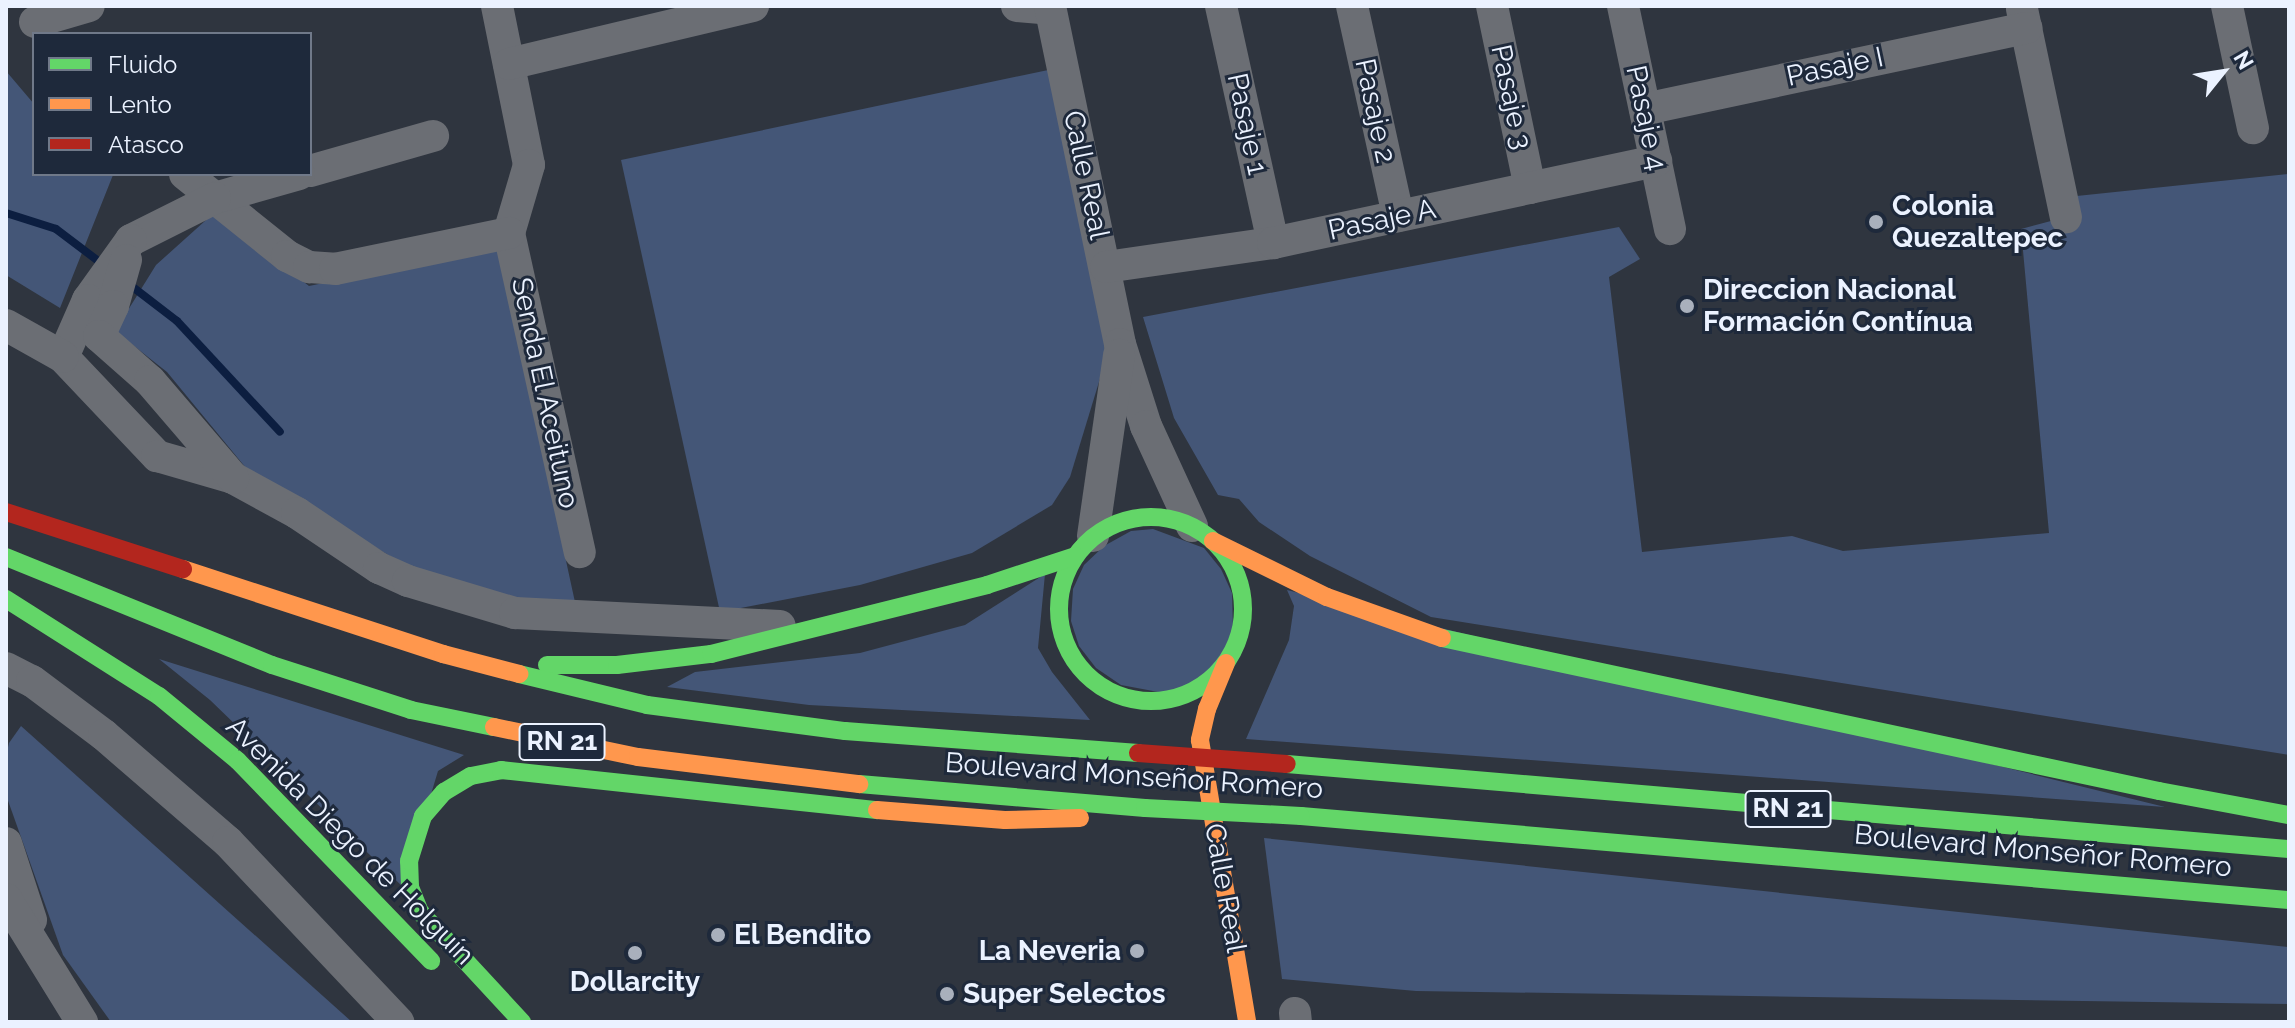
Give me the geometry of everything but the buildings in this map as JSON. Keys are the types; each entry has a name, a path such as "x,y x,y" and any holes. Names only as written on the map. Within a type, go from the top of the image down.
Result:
{"main road":[{"path":"6,512 249,594"},
{"path":"77,515 249,594"},
{"path":"443,654 537,666 617,665 711,654 1001,581 1084,546 1117,522 1142,517 1168,518 1327,597 1426,635 2072,773 2289,815"},
{"path":"1121,696 1150,701 1179,697 1205,684 1226,663 1238,639 1241,600 1230,562 1202,534"},
{"path":"1084,546 1063,582 1059,609 1063,637 1076,662 1095,682 1150,716"},
{"name":"Boulevard Monseñor Romero","path":"6,557 272,665 411,710 638,757 848,783 1139,808 1301,816 2289,900"},
{"name":"Boulevard Monseñor Romero","path":"249,594 443,654 620,699 745,719 845,731 1287,764 2289,849"},
{"name":"Avenida Diego de Holguín","path":"6,599 159,696 238,761 445,977"},
{"name":"Calle Real","path":"1226,663 1207,709 1200,740 1247,1022"},
{"name":"Calle Real","path":"1165,738 1189,828"},
{"name":"Avenida Diego de Holguín","path":"522,1022 420,912 410,887 409,861 423,816 444,792 471,776 501,770 831,806 1005,820 1085,817 1139,808"},
{"path":"2072,773 2177,775"}],"street":[{"path":"35,21 89,6"},
{"path":"188,176 287,256 309,267 335,269 509,233 529,165 497,6"},
{"path":"509,64 753,6"},
{"path":"1017,6 1050,8"},
{"name":"Pasaje 1","path":"1221,6 1273,243"},
{"name":"Pasaje 2","path":"1352,6 1398,216"},
{"name":"Pasaje 3","path":"1492,6 1530,188"},
{"name":"Pasaje 4","path":"1623,6 1670,229"},
{"path":"2227,6 2253,128"},
{"name":"Calle Real","path":"1050,8 1120,344 1146,426 1202,534"},
{"path":"2023,17 2066,217"},
{"name":"Pasaje I","path":"1645,109 2023,17"},
{"path":"312,170 433,136"},
{"name":"Pasaje A","path":"1106,267 1273,243 1656,161"},
{"path":"63,357 88,300 131,240 215,198 292,176"},
{"name":"Senda El Aceituno","path":"509,233 580,552"},
{"path":"131,240 113,306 99,336 150,381 233,478"},
{"path":"6,325 63,357 157,456 233,478 297,513 379,568 408,581 515,613 815,628"},
{"name":"Calle Real","path":"1084,546 1120,344"},
{"path":"15,673 104,735 228,842 398,1022"},
{"path":"6,843 46,965"},
{"path":"6,899 82,1022"}],"shaded area":[{"path":"1053,69 1113,336 1070,477 1052,505 972,553 860,585 720,612 621,160"},
{"path":"6,71 32,102 32,176 113,176 60,308 6,275"},
{"path":"2289,174 2289,755 1431,617 1310,556 1259,522 1239,499 1218,495 1174,418 1143,317 1619,227 1640,259 1609,277 1642,552 1792,536 1843,551 2049,533 2021,229 2066,217 2067,197"},
{"path":"215,212 309,286 498,247 578,616 416,572 246,468 167,372 115,331 156,265"},
{"path":"1153,529 1204,548 1221,569 1232,593 1233,629 1220,660 1197,682 1169,694 1121,685 1096,668 1079,646 1071,621 1073,589 1084,565 1104,546 1131,531"},
{"path":"1045,574 1038,648 1052,672 1090,720 809,705 667,687 695,672 860,653 965,625"},
{"path":"1287,590 2165,807 1246,739 1289,640 1294,606"},
{"path":"159,659 464,755 438,771 403,887 210,700"},
{"path":"21,726 352,1022 111,1022 63,955 6,795 6,756 9,743"},
{"path":"1264,838 2289,947 2289,1004 1416,991 1282,979"}],"waterway":[{"path":"6,213 56,229 105,266"},
{"path":"134,288 177,321 280,432"}],"traffic: fast":[{"path":"1151,517 1186,524 1216,544 1236,574 1243,609 1236,644 1216,674 1186,694 1151,701 1116,694 1086,674 1066,644 1059,609 1066,574 1086,544 1116,524 1151,517"},
{"path":"547,665 617,665 711,654 987,585 1075,556"},
{"path":"6,557 272,665 411,710 494,727"},
{"path":"6,599 159,696 238,761 431,961"},
{"path":"1442,638 2159,791 2289,815"},
{"path":"519,674 647,705 845,731 1138,753"},
{"path":"1287,764 2289,849"},
{"path":"522,1022 420,912 410,887 409,861 423,816 444,792 471,776 501,770 877,810"},
{"path":"859,784 1145,808"},
{"path":"1145,808 1301,816"},
{"path":"1301,816 2289,900"}],"traffic: slow":[{"path":"1213,541 1327,597 1442,638"},
{"path":"183,569 443,654 519,674"},
{"path":"1226,663 1207,709 1200,740 1247,1022"},
{"path":"494,727 638,757 859,784"},
{"path":"877,810 1005,820 1080,818"}],"traffic: jam":[{"path":"6,512 183,569"},
{"path":"1138,753 1287,764"}],"place":[{"name":"Colonia Quezaltepec","path":"1876,222"},
{"name":"Direccion Nacional Formación Contínua","path":"1687,306"},
{"name":"El Bendito","path":"718,935"},
{"name":"La Neveria","path":"1137,951"},
{"name":"Dollarcity","path":"635,953"},
{"name":"Super Selectos","path":"947,994"}]}
